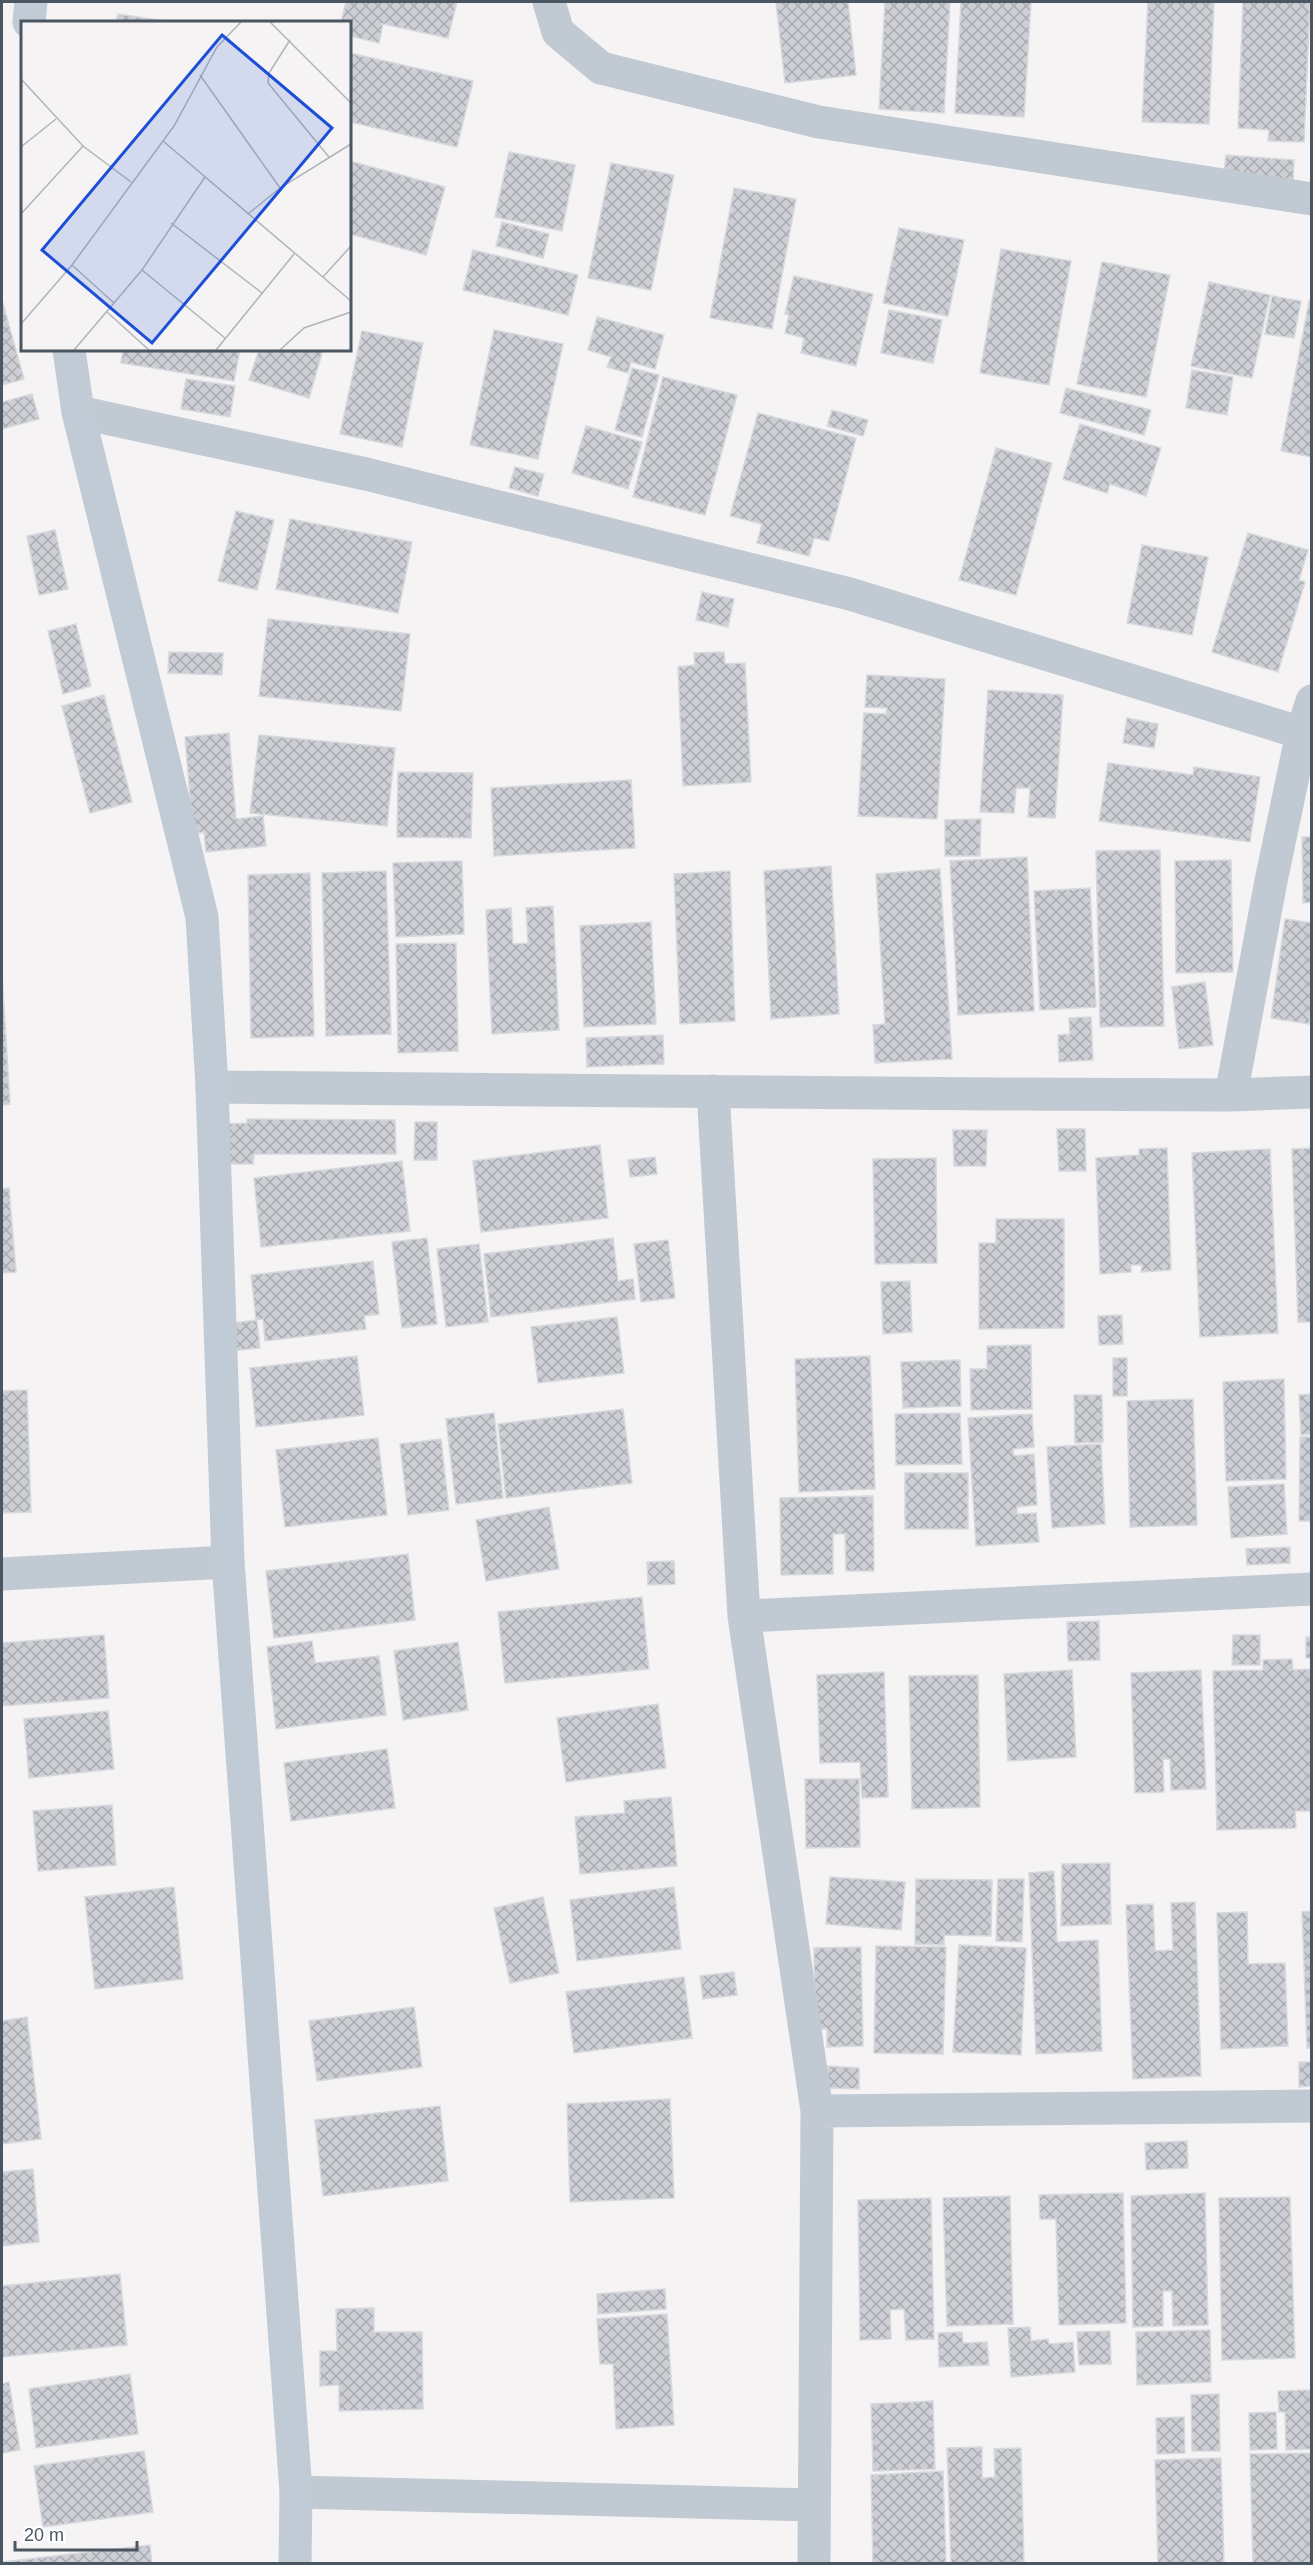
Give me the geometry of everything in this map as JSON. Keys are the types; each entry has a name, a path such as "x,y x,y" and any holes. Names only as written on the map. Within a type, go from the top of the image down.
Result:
{"street":[{"path":"29,21 31,2"},
{"path":"549,2 558,32 602,68 819,122 1311,199"},
{"path":"69,351 78,412 202,917 212,1087 228,1562 296,2492 295,2564"},
{"path":"78,412 366,474 850,594 1302,733"},
{"path":"1231,1095 1302,733 1311,702"},
{"path":"212,1087 1231,1095 1311,1092"},
{"path":"713,1091 744,1616 817,2111 814,2564"},
{"path":"2,1574 228,1562"},
{"path":"744,1616 1311,1588"},
{"path":"817,2111 1311,2106"},
{"path":"296,2492 814,2505"}],"building":[{"path":"346,2 457,2 448,38 383,24 379,43 351,36 351,21 341,21"},
{"path":"776,2 848,2 856,75 785,83"},
{"path":"885,2 950,2 944,113 879,109"},
{"path":"961,2 1031,2 1024,117 955,113"},
{"path":"1148,2 1214,2 1209,124 1142,122"},
{"path":"1243,2 1310,2 1304,142 1268,141 1269,130 1238,128"},
{"path":"118,14 165,21 116,21"},
{"path":"351,53 473,81 457,147 351,122"},
{"path":"509,152 575,165 562,231 495,217"},
{"path":"1226,155 1294,160 1293,186 1223,182"},
{"path":"351,161 445,187 426,255 351,234"},
{"path":"611,163 674,175 651,290 588,278"},
{"path":"734,188 796,199 772,329 710,318"},
{"path":"502,222 549,234 543,258 496,246"},
{"path":"899,228 964,240 948,316 883,303"},
{"path":"1001,249 1071,261 1049,385 980,373"},
{"path":"473,250 578,275 568,315 463,290"},
{"path":"1102,262 1170,275 1146,397 1077,384"},
{"path":"794,276 873,294 856,366 801,353 804,338 785,333 789,315 785,314"},
{"path":"1209,282 1270,295 1252,378 1191,366"},
{"path":"1272,296 1301,301 1294,338 1265,334"},
{"path":"2,300 24,379 2,385"},
{"path":"1309,301 1312,301 1312,457 1281,451"},
{"path":"889,310 942,320 933,363 881,353"},
{"path":"597,317 664,335 655,369 631,362 628,373 607,367 611,357 588,350"},
{"path":"494,330 563,344 538,459 470,445"},
{"path":"362,331 423,343 402,447 340,434"},
{"path":"123,351 240,351 234,381 121,363"},
{"path":"259,351 323,351 309,398 249,380"},
{"path":"632,368 659,375 642,437 615,430"},
{"path":"1192,370 1233,377 1227,415 1186,408"},
{"path":"663,377 737,395 705,515 633,497"},
{"path":"186,379 235,386 230,417 181,409"},
{"path":"1066,388 1151,410 1144,435 1060,413"},
{"path":"32,394 39,419 2,429 2,402"},
{"path":"832,410 868,420 863,436 827,426"},
{"path":"758,413 856,438 829,541 814,538 809,556 757,543 762,524 730,516"},
{"path":"1080,424 1161,448 1146,496 1110,484 1107,493 1063,479"},
{"path":"586,426 642,442 628,489 572,473"},
{"path":"996,448 1052,463 1016,595 959,580"},
{"path":"515,467 544,474 538,496 509,488"},
{"path":"236,511 274,520 257,590 218,581"},
{"path":"290,519 412,542 398,613 276,589"},
{"path":"55,530 68,589 39,595 27,536"},
{"path":"1248,533 1308,550 1299,580 1305,582 1278,672 1212,652"},
{"path":"1142,545 1208,557 1192,635 1127,623"},
{"path":"702,592 734,599 728,627 696,620"},
{"path":"268,619 410,634 401,711 259,696"},
{"path":"76,624 91,686 63,694 48,631"},
{"path":"169,652 223,653 222,675 168,673"},
{"path":"724,652 725,664 745,663 751,782 683,786 678,667 695,665 694,653"},
{"path":"867,675 945,679 937,819 858,816 864,713 886,714 887,708 865,707"},
{"path":"988,690 1063,695 1055,818 1028,817 1030,788 1016,788 1014,813 980,812"},
{"path":"104,695 132,802 90,813 62,706"},
{"path":"1127,718 1158,724 1154,748 1123,743"},
{"path":"229,733 236,819 263,816 266,846 206,852 204,832 193,834 185,737"},
{"path":"259,735 395,748 387,826 250,813"},
{"path":"1108,763 1193,775 1194,767 1260,777 1250,842 1099,821"},
{"path":"398,772 473,773 471,838 397,837"},
{"path":"631,780 635,848 494,856 491,788"},
{"path":"981,819 980,856 945,856 945,820"},
{"path":"1302,837 1312,837 1312,902 1303,903"},
{"path":"1160,850 1164,1026 1100,1027 1096,851"},
{"path":"1027,857 1034,1011 958,1015 950,861"},
{"path":"1231,860 1233,972 1176,973 1175,861"},
{"path":"462,861 464,934 396,937 393,863"},
{"path":"831,866 839,1014 771,1019 764,871"},
{"path":"940,869 952,1059 875,1063 873,1025 885,1024 876,874"},
{"path":"386,871 391,1034 326,1036 322,873"},
{"path":"730,871 735,1021 680,1024 674,874"},
{"path":"310,873 314,1036 251,1038 248,875"},
{"path":"1090,888 1096,1007 1040,1010 1034,891"},
{"path":"553,906 559,1030 492,1034 486,910 511,908 513,944 528,943 526,908"},
{"path":"1285,919 1312,923 1312,1003 1309,1024 1271,1018"},
{"path":"651,922 656,1024 584,1027 580,926"},
{"path":"456,943 458,1051 398,1053 396,944"},
{"path":"2,973 10,1104 2,1105"},
{"path":"1205,982 1213,1045 1179,1049 1172,987"},
{"path":"1091,1017 1093,1060 1059,1062 1058,1035 1070,1034 1069,1018"},
{"path":"663,1035 664,1064 587,1067 586,1038"},
{"path":"247,1119 395,1120 396,1154 254,1154 253,1164 226,1164 227,1124 247,1123"},
{"path":"415,1122 437,1122 437,1160 414,1160"},
{"path":"1057,1129 1085,1129 1086,1171 1059,1171"},
{"path":"953,1130 987,1130 986,1166 954,1166"},
{"path":"600,1145 608,1218 481,1232 473,1161"},
{"path":"1167,1148 1171,1270 1141,1272 1142,1265 1131,1265 1131,1272 1100,1274 1096,1158 1139,1155 1139,1149"},
{"path":"1312,1148 1312,1322 1298,1322 1292,1149"},
{"path":"1270,1149 1278,1333 1200,1337 1192,1153"},
{"path":"655,1157 657,1174 630,1177 628,1160"},
{"path":"936,1158 937,1263 875,1264 873,1159"},
{"path":"402,1161 410,1231 261,1247 254,1178"},
{"path":"9,1188 16,1272 2,1273 2,1189"},
{"path":"996,1219 1064,1219 1064,1328 979,1329 979,1243 996,1243"},
{"path":"427,1238 437,1324 402,1328 392,1242"},
{"path":"613,1238 618,1281 633,1279 635,1299 491,1317 484,1254"},
{"path":"668,1240 675,1298 641,1302 634,1244"},
{"path":"479,1244 488,1322 446,1327 437,1249"},
{"path":"373,1261 379,1314 364,1316 366,1329 265,1341 263,1319 256,1320 251,1275"},
{"path":"910,1281 912,1332 883,1334 881,1282"},
{"path":"1122,1315 1123,1344 1099,1345 1098,1316"},
{"path":"617,1317 624,1373 538,1383 531,1327"},
{"path":"257,1320 260,1348 229,1351 226,1324"},
{"path":"1031,1345 1032,1409 971,1410 970,1369 987,1369 987,1346"},
{"path":"357,1356 364,1415 256,1427 250,1368"},
{"path":"870,1356 875,1489 799,1492 795,1359"},
{"path":"1113,1358 1127,1358 1127,1396 1113,1396"},
{"path":"960,1360 961,1406 903,1408 901,1362"},
{"path":"1284,1379 1286,1479 1226,1481 1223,1382"},
{"path":"27,1390 31,1512 2,1513 2,1391"},
{"path":"1312,1394 1312,1434 1301,1435 1299,1395"},
{"path":"1074,1395 1102,1395 1103,1442 1075,1443"},
{"path":"1193,1399 1197,1525 1130,1527 1127,1401"},
{"path":"623,1409 632,1483 506,1498 498,1424"},
{"path":"494,1413 503,1498 456,1504 446,1419"},
{"path":"960,1413 962,1464 896,1465 895,1414"},
{"path":"1032,1414 1034,1447 1013,1449 1014,1456 1034,1454 1037,1505 1017,1507 1017,1514 1036,1513 1039,1542 976,1546 968,1418"},
{"path":"1300,1437 1312,1437 1312,1521 1299,1521"},
{"path":"378,1438 387,1515 285,1527 276,1450"},
{"path":"441,1439 449,1510 408,1515 400,1444"},
{"path":"1101,1444 1105,1524 1052,1528 1047,1447"},
{"path":"905,1473 968,1473 968,1529 905,1529"},
{"path":"1284,1484 1287,1534 1231,1538 1228,1487"},
{"path":"873,1496 874,1571 846,1571 845,1534 833,1534 833,1574 781,1575 780,1498"},
{"path":"549,1507 559,1569 486,1581 476,1520"},
{"path":"1290,1547 1290,1563 1247,1565 1246,1549"},
{"path":"408,1554 415,1620 274,1638 266,1571"},
{"path":"674,1561 675,1584 648,1585 647,1562"},
{"path":"642,1597 649,1669 505,1683 498,1612"},
{"path":"1099,1621 1100,1660 1068,1661 1067,1622"},
{"path":"104,1635 109,1698 2,1706 2,1643"},
{"path":"1233,1635 1260,1635 1260,1665 1232,1665"},
{"path":"1306,1637 1312,1637 1312,1658 1306,1658"},
{"path":"312,1641 315,1663 379,1656 386,1715 276,1729 267,1647"},
{"path":"458,1642 468,1710 403,1720 394,1651"},
{"path":"1292,1659 1293,1670 1311,1669 1312,1811 1295,1811 1296,1828 1217,1830 1213,1671 1263,1670 1263,1660"},
{"path":"1072,1670 1076,1757 1008,1761 1004,1674"},
{"path":"1201,1670 1206,1789 1171,1790 1170,1759 1163,1759 1164,1792 1135,1793 1131,1673"},
{"path":"884,1672 888,1797 862,1798 860,1762 820,1763 817,1675"},
{"path":"978,1675 980,1807 912,1809 909,1676"},
{"path":"658,1704 666,1768 566,1782 557,1718"},
{"path":"108,1711 114,1769 29,1778 24,1719"},
{"path":"387,1749 395,1808 291,1821 284,1763"},
{"path":"805,1779 859,1779 860,1847 806,1848"},
{"path":"671,1797 677,1866 580,1874 575,1817 625,1813 624,1801"},
{"path":"112,1805 116,1865 38,1871 33,1811"},
{"path":"1110,1863 1111,1924 1061,1926 1062,1864"},
{"path":"1054,1871 1057,1942 1098,1940 1102,2051 1036,2054 1029,1873"},
{"path":"830,1877 905,1882 901,1930 826,1924"},
{"path":"916,1879 992,1880 991,1936 944,1935 944,1945 915,1944"},
{"path":"998,1879 1024,1879 1022,1942 996,1941"},
{"path":"174,1887 183,1979 95,1989 85,1897"},
{"path":"674,1887 681,1949 577,1961 570,1900"},
{"path":"543,1897 559,1973 510,1983 494,1908"},
{"path":"1195,1902 1201,2076 1133,2079 1126,1905 1153,1904 1155,1951 1173,1950 1171,1903"},
{"path":"1312,1911 1312,2048 1307,2048 1302,1912"},
{"path":"1247,1912 1248,1964 1285,1963 1288,2046 1221,2049 1217,1913"},
{"path":"959,1945 1026,1948 1021,2055 953,2052"},
{"path":"876,1946 946,1947 943,2054 874,2053"},
{"path":"861,1947 863,2046 827,2047 827,2029 815,2029 814,1948"},
{"path":"734,1972 737,1995 703,1999 700,1976"},
{"path":"684,1977 692,2038 574,2053 566,1992"},
{"path":"414,2007 422,2067 317,2081 309,2021"},
{"path":"27,2017 41,2139 2,2144 2,2021"},
{"path":"1299,2062 1312,2062 1312,2086 1299,2087"},
{"path":"828,2066 859,2068 859,2089 827,2088"},
{"path":"670,2099 674,2198 570,2202 567,2104"},
{"path":"440,2106 448,2181 323,2196 315,2120"},
{"path":"1187,2141 1188,2168 1146,2170 1145,2143"},
{"path":"33,2169 39,2242 2,2246 2,2172"},
{"path":"1123,2193 1126,2323 1059,2325 1056,2219 1040,2219 1039,2195"},
{"path":"1205,2193 1208,2325 1173,2326 1172,2291 1163,2291 1163,2326 1133,2327 1131,2196"},
{"path":"1010,2196 1013,2324 947,2326 943,2198"},
{"path":"1290,2197 1295,2358 1222,2360 1219,2198"},
{"path":"931,2198 934,2339 906,2340 904,2309 890,2310 891,2339 860,2340 858,2200"},
{"path":"120,2274 127,2345 2,2357 2,2286"},
{"path":"665,2289 666,2309 598,2314 597,2294"},
{"path":"374,2308 374,2332 422,2332 423,2409 339,2411 339,2385 320,2386 320,2351 337,2351 336,2309"},
{"path":"667,2314 674,2425 616,2429 613,2364 600,2364 597,2319"},
{"path":"1030,2327 1031,2341 1048,2339 1049,2344 1073,2342 1075,2372 1011,2377 1008,2328"},
{"path":"1210,2330 1211,2382 1137,2385 1136,2332"},
{"path":"1110,2331 1111,2364 1079,2365 1077,2332"},
{"path":"962,2332 963,2343 987,2342 989,2365 939,2367 938,2333"},
{"path":"130,2374 138,2434 36,2448 29,2389"},
{"path":"9,2382 20,2450 2,2453 2,2384"},
{"path":"1312,2390 1312,2449 1286,2450 1285,2412 1279,2412 1278,2391"},
{"path":"1219,2394 1220,2451 1192,2451 1191,2395"},
{"path":"933,2401 935,2469 873,2471 871,2404"},
{"path":"1276,2412 1277,2449 1250,2450 1249,2413"},
{"path":"1184,2417 1185,2453 1157,2454 1156,2418"},
{"path":"982,2447 982,2478 995,2477 994,2449 1021,2448 1024,2564 951,2564 947,2448"},
{"path":"144,2451 153,2512 43,2527 34,2466"},
{"path":"1312,2453 1312,2563 1253,2564 1250,2454"},
{"path":"1221,2458 1224,2564 1158,2564 1155,2460"},
{"path":"943,2471 946,2564 873,2564 871,2475"},
{"path":"150,2545 152,2564 2,2564 2,2562"}]}
